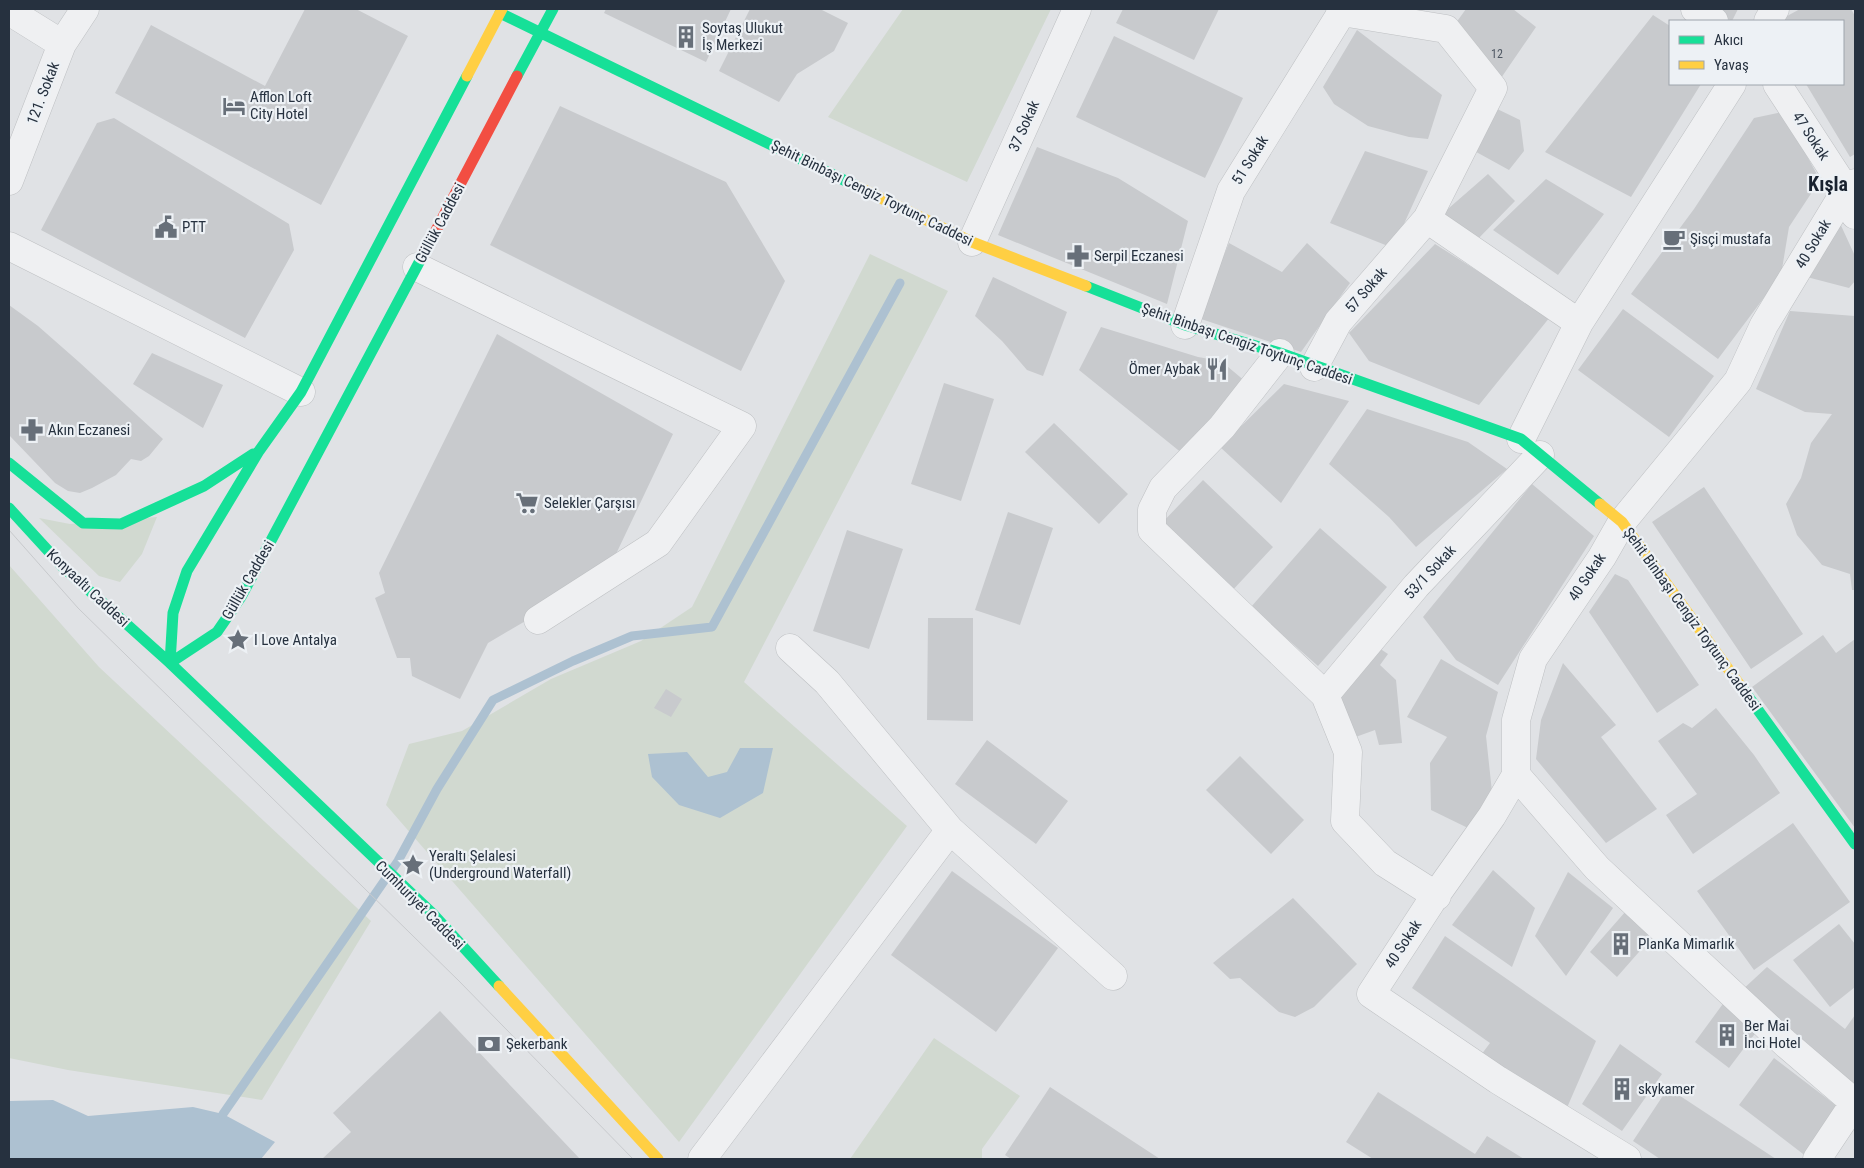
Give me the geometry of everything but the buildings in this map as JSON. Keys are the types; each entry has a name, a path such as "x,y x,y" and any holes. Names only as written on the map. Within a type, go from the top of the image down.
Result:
{"main road":[{"name":"Güllük Caddesi","path":"170,664 217,632 241,598 553,9"},
{"name":"Şehit Binbaşı Cengiz Toytunç Caddesi","path":"501,11 540,33 972,242 1185,325 1280,353 1531,447 1622,522 1855,844"},
{"path":"170,664 173,613 187,571 259,450 301,392 501,11"},
{"path":"9,463 83,523 121,524 204,486 259,450"},
{"name":"Konyaaltı Caddesi","path":"9,508 63,567 170,664"},
{"name":"Cumhuriyet Caddesi","path":"170,664 433,914 658,1159"}],"street":[{"name":"121. Sokak","path":"9,181 62,44 85,9"},
{"name":"37 Sokak","path":"972,242 1077,9"},
{"path":"1695,9 1712,20"},
{"path":"1769,20 1775,9"},
{"path":"1341,10 1433,17"},
{"name":"51 Sokak","path":"1185,325 1231,191 1341,10"},
{"path":"9,11 62,44"},
{"name":"57 Sokak","path":"1314,367 1338,322 1428,219 1492,88 1446,29 1433,17"},
{"name":"53/1 Sokak","path":"1325,695 1531,447 1579,323 1731,85"},
{"name":"47 Sokak","path":"1779,85 1851,186 1855,215"},
{"name":"40 Sokak","path":"1622,1158 1498,1080 1371,994 1492,816 1516,775 1516,720 1533,659 1602,557 1622,522 1738,381 1764,325 1851,186"},
{"path":"1428,219 1579,323"},
{"path":"9,246 301,392"},
{"path":"417,267 742,426 658,543 538,620"},
{"path":"1280,353 1222,427 1163,488 1152,510 1152,530 1325,695 1348,752 1345,821 1385,864 1437,896"},
{"path":"790,648 828,682 950,830 1113,976"},
{"path":"1516,775 1597,868 1786,1044 1855,1103 1817,1159"},
{"path":"702,1159 950,830"}],"shaded area":[{"path":"903,9 1051,9 967,182 828,117"},
{"path":"870,254 948,291 744,682 907,826 679,1142 386,805 409,744 462,731 551,679 641,641 692,607"},
{"path":"157,517 142,554 120,582 99,576 39,518 70,524"},
{"path":"9,565 99,667 371,921 262,1100 68,1070 9,1058"},
{"path":"934,1038 1020,1096 982,1149 982,1159 850,1159"}],"water":[{"path":"740,748 773,748 763,793 720,818 679,805 652,777 648,754 687,752 708,777 727,772"},
{"path":"53,1100 88,1116 193,1107 223,1114 275,1142 261,1159 9,1159 9,1101"}],"waterway":[{"path":"223,1114 398,861 437,789 493,700 573,661 632,636 712,627 900,283"}],"tram line":[{"path":"9,530 78,608 459,981 633,1159"}],"traffic: fast":[{"path":"517,76 553,9"},
{"path":"500,13 856,186"},
{"path":"170,663 173,613 187,571 259,451 301,392 467,76"},
{"path":"170,663 217,632 241,597 423,255"},
{"path":"1086,286 1185,325 1280,353 1521,439 1600,504"},
{"path":"9,463 83,523 121,524 204,486 253,454"},
{"path":"9,508 63,567 170,663 433,914 499,986"},
{"path":"1742,688 1855,844"}],"traffic: slow":[{"path":"467,76 502,9"},
{"path":"856,186 972,242 1086,286"},
{"path":"1600,504 1622,522 1742,688"},
{"path":"499,986 658,1159"}],"traffic: jam":[{"path":"423,255 517,76"}],"place":[{"name":"Soytaş Ulukut İş Merkezi","path":"686,37"},
{"name":"Afflon Loft City Hotel","path":"234,106"},
{"name":"PTT","path":"166,227"},
{"name":"Şisçi mustafa","path":"1674,239"},
{"name":"Serpil Eczanesi","path":"1078,256"},
{"name":"Ömer Aybak","path":"1217,369"},
{"name":"Akın Eczanesi","path":"32,430"},
{"name":"Selekler Çarşısı","path":"527,503"},
{"name":"I Love Antalya","path":"238,640"},
{"name":"Yeraltı Şelalesi (Underground Waterfall)","path":"413,865"},
{"name":"PlanKa Mimarlık","path":"1621,944"},
{"name":"Ber Mai İnci Hotel","path":"1727,1035"},
{"name":"Şekerbank","path":"489,1044"},
{"name":"skykamer","path":"1622,1089"}],"district":[{"name":"Kışla","path":"1828,184"}]}
